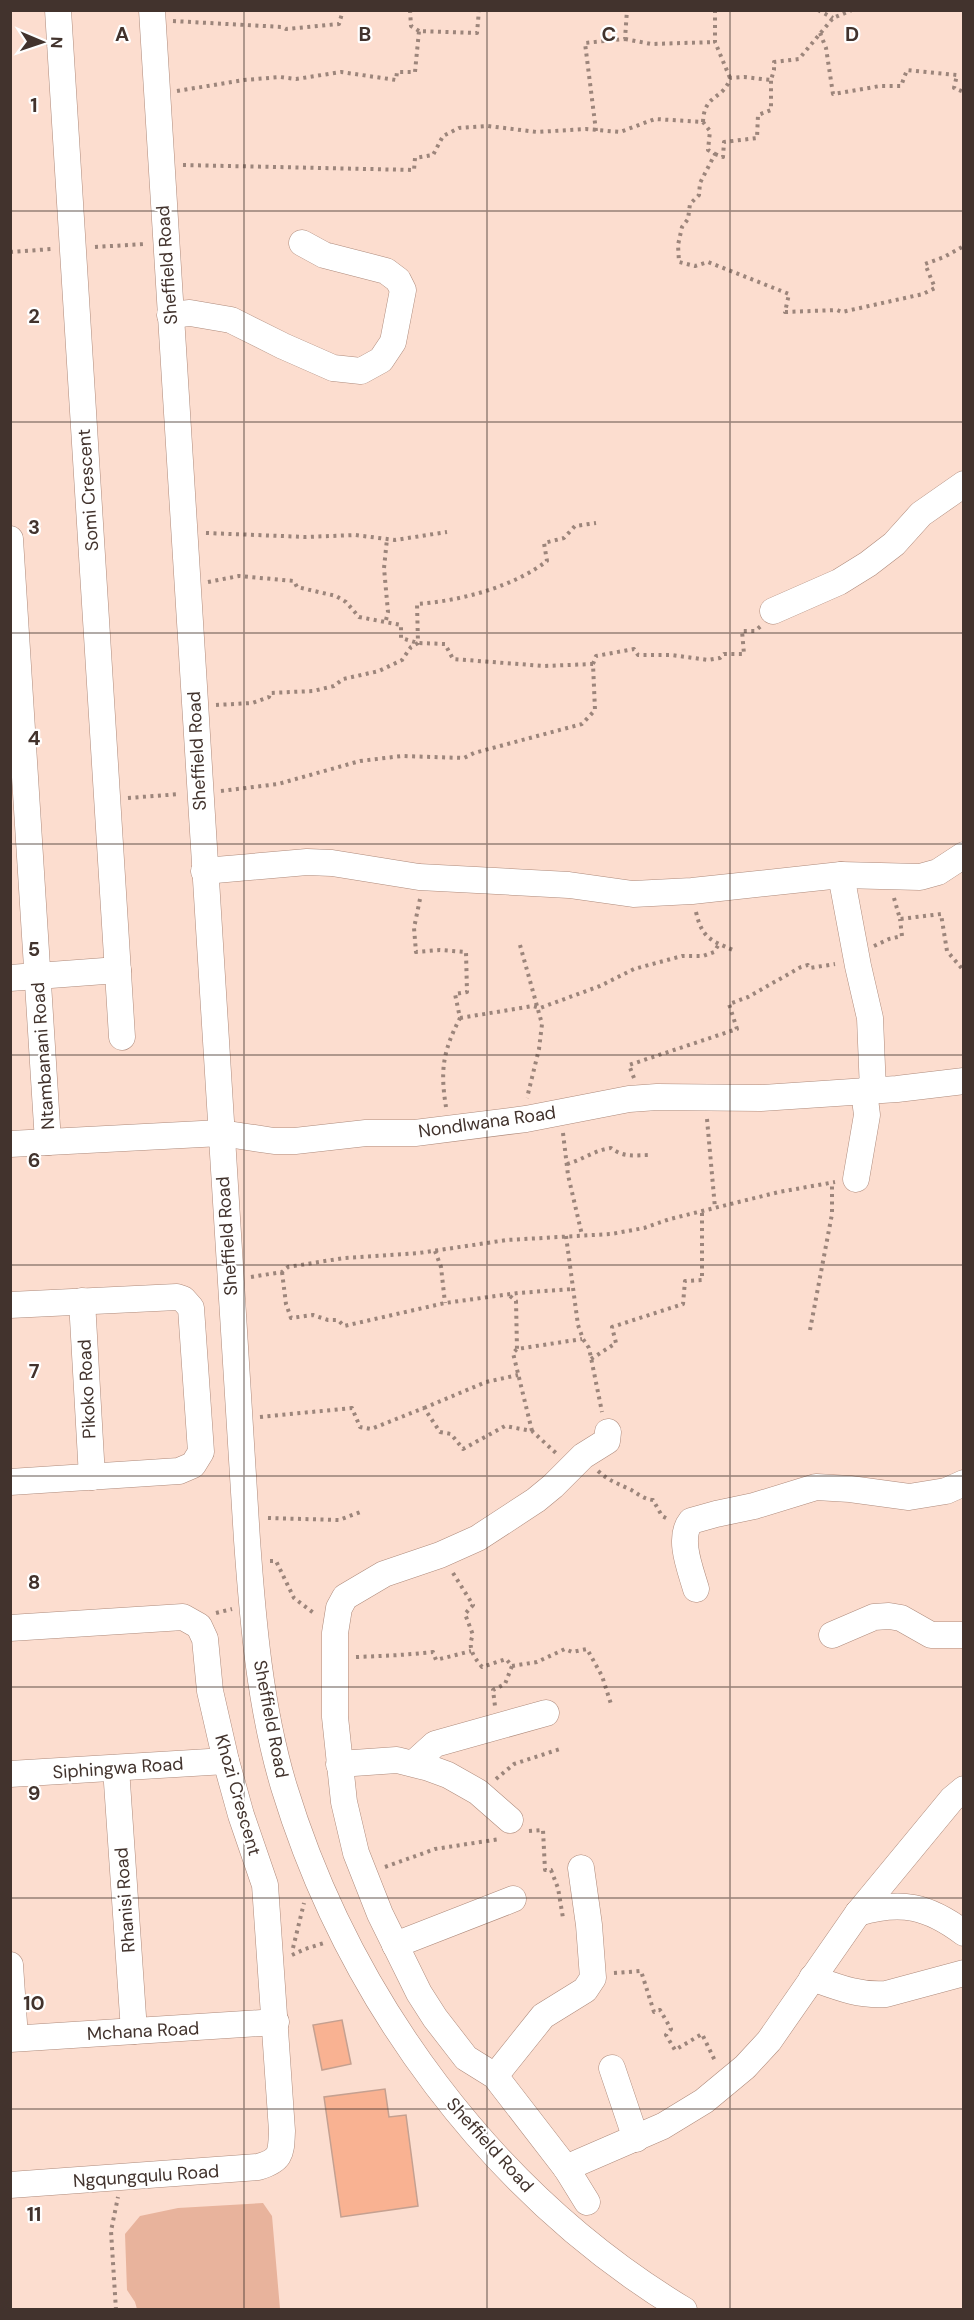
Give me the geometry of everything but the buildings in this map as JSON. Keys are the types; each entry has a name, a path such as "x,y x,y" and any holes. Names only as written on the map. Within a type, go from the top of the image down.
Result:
{"street":[{"name":"Somi Crescent","path":"58,10 122,1037"},
{"name":"Sheffield Road","path":"162,16 170,315 184,532 190,794 204,871 254,1624 270,1730 284,1787 334,1915 366,1977 410,2048 446,2097 517,2178 559,2218 602,2253 684,2310"},
{"path":"170,315 190,313 231,320 333,368 361,371 381,360 393,342 403,290 398,280 386,271 324,255 302,243"},
{"path":"773,611 839,582 868,564 903,537 921,514 963,484"},
{"name":"Ntambanani Road","path":"10,539 13,631 48,1142"},
{"path":"204,871 307,862 332,863 419,878 569,885 633,894 692,891 841,875 929,876 963,855"},
{"path":"841,875 870,1018 867,1115 844,1181"},
{"path":"10,978 118,970"},
{"name":"Nondlwana Road","path":"10,1144 221,1133 264,1140 295,1141 342,1134 415,1133 450,1129 526,1119 644,1098 761,1098 869,1091 963,1081"},
{"path":"10,1305 177,1297 188,1303 191,1308 201,1452 193,1465 179,1471 10,1482"},
{"name":"Pikoko Road","path":"82,1301 92,1477"},
{"path":"587,2202 566,2168 495,2076 466,2058 435,2018 419,1993 395,1945 368,1883 349,1830 339,1764 335,1717 336,1619 345,1597 368,1583 401,1567 440,1555 478,1538 511,1518 553,1486 577,1461 607,1441 608,1432"},
{"path":"696,1589 685,1533 691,1521 754,1506 816,1487 909,1497 946,1491 963,1483"},
{"path":"832,1635 874,1617 889,1616 901,1618 931,1635 963,1635"},
{"name":"Khozi Crescent","path":"10,1628 183,1617 200,1626 205,1639 210,1690 226,1761 241,1815 265,1885 282,2131 279,2157"},
{"path":"414,1763 435,1744 546,1713"},
{"path":"339,1764 397,1760 414,1763 448,1775 478,1792 510,1820"},
{"name":"Siphingwa Road","path":"10,1774 226,1761"},
{"name":"Rhanisi Road","path":"116,1768 134,2031"},
{"path":"566,2168 663,2126 724,2086 769,2041 858,1913 930,1825 963,1789"},
{"path":"495,2076 543,2016 585,1990 593,1978 581,1868"},
{"path":"896,1869 906,1892 925,1909 963,1933"},
{"path":"395,1945 513,1899"},
{"path":"858,1913 877,1908 900,1906 925,1909"},
{"path":"10,1965 13,2038"},
{"path":"812,1978 858,1994 874,1995 886,1994 963,1973"},
{"name":"Mchana Road","path":"13,2038 276,2022"},
{"path":"612,2068 636,2139"},
{"name":"Ngqungqulu Road","path":"10,2185 258,2167 274,2162 279,2157"}],"path":[{"path":"162,16 286,29 339,24 343,10"},
{"path":"410,10 411,26 419,31 477,33 478,10"},
{"path":"625,39 627,10"},
{"path":"715,10 715,42 730,78 728,86 704,109 704,122 710,131 708,150 723,157 724,142 757,138 758,115 771,110 771,80 774,62 799,59 833,18 852,10"},
{"path":"818,10 833,18"},
{"path":"176,91 244,80 280,77 296,79 347,72 396,80 397,72 415,72 419,31"},
{"path":"820,33 826,48 833,94 880,86 902,86 907,70 957,75 954,88 963,92"},
{"path":"596,131 585,43 625,39 651,44 715,42"},
{"path":"730,78 771,80"},
{"path":"182,165 414,170 415,158 433,155 443,136 459,128 488,126 537,132 586,129 620,132 656,119 704,122"},
{"path":"715,154 700,183 699,195 690,204 688,219 682,227 678,245 679,262 696,266 708,262 789,294 784,312 837,310 842,312 923,294 935,288 925,264 944,257 963,246"},
{"path":"418,643 417,604 434,603 482,591 520,578 547,561 544,543 564,538 575,526 596,523"},
{"path":"184,532 278,536 355,535 387,539 447,532"},
{"path":"386,620 388,612 384,557 387,539"},
{"path":"207,582 239,576 294,581 297,587 336,596 346,602 359,617 386,620 400,625 401,638 418,643 445,644 453,658 559,666 593,664"},
{"path":"107,800 278,784 360,761 379,758 411,756 464,758 474,753 582,724 595,710 593,664 596,656 634,649 638,655 671,655 708,660 720,658 724,654 744,654 742,631 755,631 764,624 773,611"},
{"path":"215,705 252,703 269,697 270,693 280,691 298,693 334,686 343,679 379,671 402,660 411,647 418,643"},
{"path":"644,1098 629,1065 737,1029 729,1004 748,997 801,967 808,965 810,968 838,963 889,939 902,936 892,877"},
{"path":"419,878 420,896 414,928 416,952 440,950 466,952 467,992 454,994 460,1018 448,1041 443,1068 443,1084 450,1129"},
{"path":"692,891 700,927 706,937 733,950"},
{"path":"900,919 941,914 947,951 963,971"},
{"path":"460,1018 533,1006 540,1008 600,986 634,969 682,956 703,956 714,952 719,944"},
{"path":"520,945 540,1008 543,1030 530,1081 526,1119"},
{"path":"707,1098 715,1208"},
{"path":"560,1112 567,1164 582,1235"},
{"path":"567,1164 578,1162 600,1149 611,1148 618,1154 629,1156 651,1155"},
{"path":"249,1277 282,1272 288,1267 344,1258 369,1258 435,1251 507,1239 582,1235 644,1228 807,1186 844,1181 832,1214 810,1330"},
{"path":"591,1359 616,1343 612,1327 683,1304 685,1281 702,1280 702,1212"},
{"path":"566,1236 572,1289 583,1339 589,1345 602,1415 608,1432"},
{"path":"435,1251 441,1267 445,1303"},
{"path":"282,1272 286,1304 291,1318 312,1315 328,1320 338,1320 344,1326 445,1303 572,1289"},
{"path":"510,1295 516,1300 517,1349"},
{"path":"532,1431 513,1353 517,1349 583,1339"},
{"path":"258,1417 352,1408 360,1427 371,1429 486,1382 496,1382 518,1375"},
{"path":"424,1408 440,1431 451,1434 463,1449 505,1426 532,1431 615,1484 629,1488 644,1499 653,1500 662,1516 687,1526"},
{"path":"264,1518 339,1520 363,1511"},
{"path":"440,1555 473,1605 465,1614 473,1635 471,1651 482,1667 506,1659 512,1666"},
{"path":"267,1560 276,1561 294,1598 315,1614 336,1619"},
{"path":"512,1666 537,1662 566,1649 572,1652 587,1649 602,1676 611,1704"},
{"path":"335,1656 384,1655 391,1657 433,1652 436,1660 471,1651"},
{"path":"493,1711 495,1697 493,1690 498,1690 505,1684 512,1666"},
{"path":"478,1792 514,1764 560,1749"},
{"path":"368,1883 375,1879 375,1870 435,1849 499,1839 504,1834 510,1820"},
{"path":"510,1820 516,1829 543,1830 545,1870 550,1870 558,1888 566,1929 589,1925"},
{"path":"291,1955 305,1948 326,1943"},
{"path":"593,1978 612,1973 641,1971 654,2012 660,2010 671,2029 666,2035 675,2050 702,2034 718,2067 724,2086"},
{"path":"116,2310 111,2231 118,2197 118,2178"}],"shaded area":[{"path":"263,2203 272,2216 280,2309 137,2309 127,2290 125,2234 140,2216 178,2208"}]}
